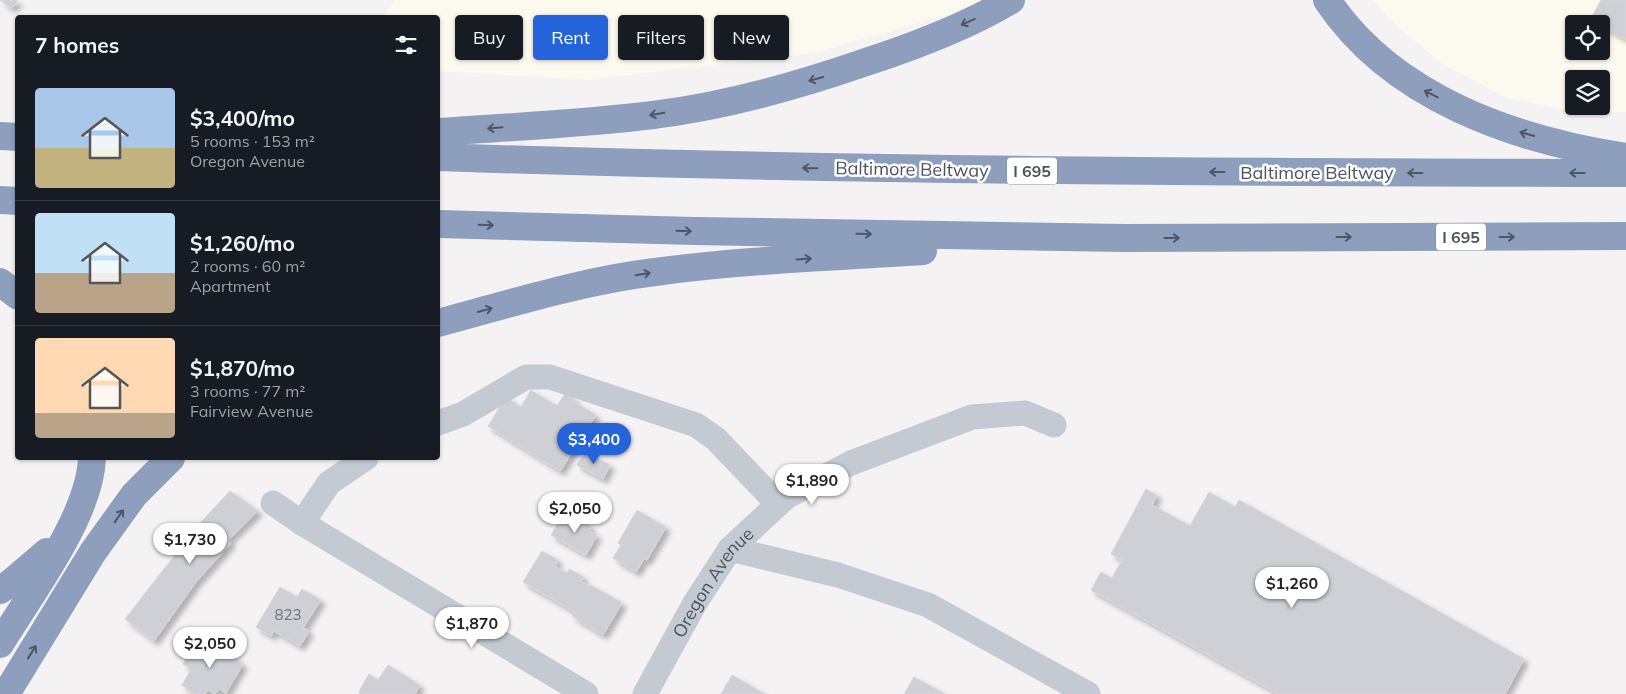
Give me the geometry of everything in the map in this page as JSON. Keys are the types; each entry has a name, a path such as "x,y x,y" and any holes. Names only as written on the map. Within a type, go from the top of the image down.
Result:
{"highway":[{"path":"440,132 653,115 733,100 820,78 912,47 996,9 1011,0"},
{"path":"1327,0 1334,12 1376,56 1422,90 1474,117 1523,133 1595,152 1626,157"},
{"path":"0,136 15,137"},
{"name":"Baltimore Beltway","path":"440,157 782,167 1124,172 1626,173"},
{"path":"0,200 15,201"},
{"name":"I 695","path":"440,224 696,232 1124,238 1626,236"},
{"path":"440,322 575,286 653,272 737,263 1124,238"},
{"path":"0,282 15,294"},
{"path":"0,644 67,534 84,495 92,471 92,460"},
{"path":"6,694 93,552 134,495 169,460"},
{"path":"0,590 12,582 67,534"}],"street":[{"path":"440,422 463,414 526,377 550,377 696,425 716,439 778,504"},
{"name":"Oregon Avenue","path":"645,694 695,603 730,549 786,497 851,463 972,417 1025,413 1054,425"},
{"path":"302,523 329,482 363,460"},
{"path":"273,503 302,523 586,694"},
{"path":"730,549 838,575 928,605 1088,694"}],"shaded area":[{"path":"394,0 979,0 950,14 815,53 789,56 789,15 714,15 714,60 756,60 587,80 440,71 440,15 384,15"},
{"path":"1372,0 1626,0 1626,112 1610,112 1610,70 1565,70 1565,109 1507,98 1442,64 1388,18"}],"building":[{"path":"0,0 18,0 12,8"},
{"path":"1601,0 1626,0 1626,39 1610,31 1610,15 1593,15"},
{"path":"531,390 557,406 565,393 575,399 573,401 596,415 560,471 488,426 506,397 521,407"},
{"path":"585,452 610,465 603,479 577,465"},
{"path":"1146,489 1157,495 1152,505 1190,526 1209,492 1235,507 1239,500 1524,659 1505,694 1279,694 1091,590 1101,572 1112,578 1122,560 1111,554"},
{"path":"230,491 258,511 228,540 231,543 196,582 154,641 125,619 199,524"},
{"path":"637,510 666,527 647,560 644,559 636,572 613,558 621,545 618,543"},
{"path":"563,515 568,519 571,515 591,527 589,531 597,535 586,555 551,535"},
{"path":"542,551 558,560 555,566 567,573 569,569 584,577 581,581 622,603 603,635 572,616 575,612 523,582"},
{"path":"280,587 297,597 302,589 321,600 303,628 309,631 300,646 274,631 271,636 256,627"},
{"path":"199,636 238,659 237,661 243,664 226,693 220,689 215,694 208,690 205,694 194,694 182,685 191,669 183,664"},
{"path":"388,665 420,685 415,694 360,694 359,691 369,674 378,680"},
{"path":"732,675 765,694 721,694"},
{"path":"914,677 945,694 904,694"}]}
